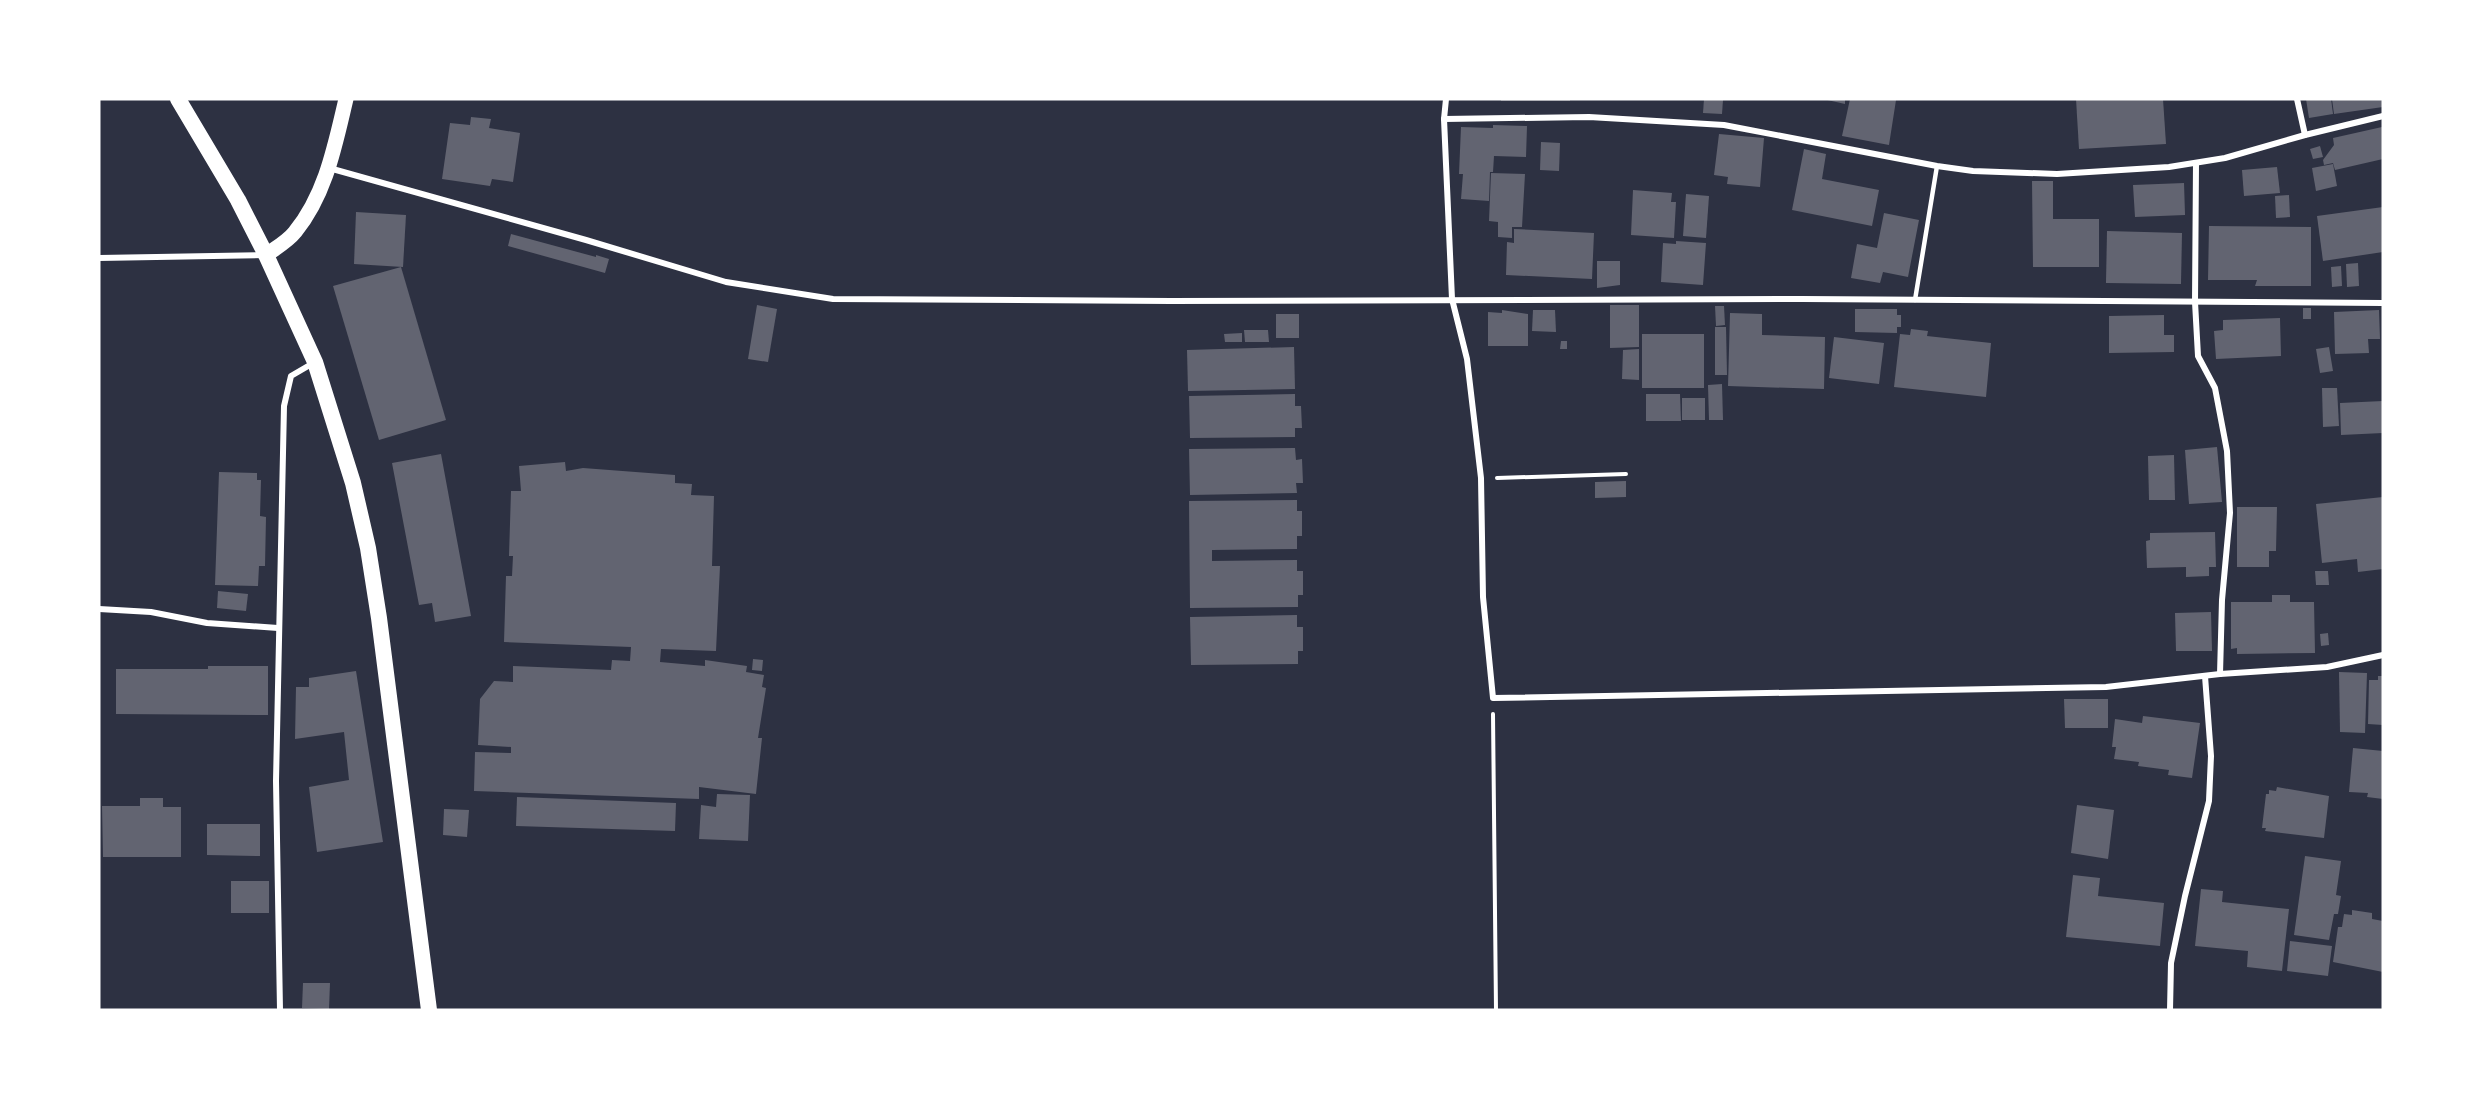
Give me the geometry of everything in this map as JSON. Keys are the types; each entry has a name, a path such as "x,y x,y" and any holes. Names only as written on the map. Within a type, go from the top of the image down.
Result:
{"highway":[{"path":"178,99 202,136 266,255 315,362 353,483 368,548 379,618 429,1010"}],"main road":[{"path":"266,255 294,234 310,210 329,168 346,99"}],"street":[{"path":"1446,99 1444,119 1452,299 1467,359 1481,478 1484,597 1492,698 2106,687 2205,675 2327,667 2383,655"},
{"path":"2297,99 2305,135"},
{"path":"1444,119 1589,117 1724,125 1937,166 1973,171 2057,174 2169,167 2225,158 2383,116"},
{"path":"2196,163 2195,302 2198,356 2215,388 2227,451 2230,513 2222,600 2220,674"},
{"path":"329,168 354,173 726,282 833,299 2383,303"},
{"path":"99,258 266,255"},
{"path":"280,1010 276,781 285,406 291,376 315,362"},
{"path":"99,609 151,612 207,623 278,628"},
{"path":"2170,1010 2170,963 2209,801 2211,756 2205,675"}],"lane":[{"path":"1915,300 1937,166"}],"path":[{"path":"1481,478 1626,474"},
{"path":"1492,698 1496,1010"}],"building":[{"path":"1501,99 1570,99 1570,101 1501,101"},
{"path":"1704,99 1723,100 1722,114 1703,113"},
{"path":"1823,99 1845,99 1845,104"},
{"path":"1850,99 1896,100 1889,145 1842,136"},
{"path":"2076,99 2163,99 2166,144 2079,149"},
{"path":"2306,99 2331,99 2333,114 2309,118"},
{"path":"2332,99 2383,99 2383,107 2334,114"},
{"path":"471,117 491,119 489,128 520,133 513,182 492,179 490,186 442,179 450,123 470,125"},
{"path":"1493,125 1527,126 1526,157 1494,156 1493,172 1490,172 1489,201 1461,199 1463,174 1459,174 1461,127 1493,128"},
{"path":"2382,127 2383,159 2335,170 2333,163 2324,165 2323,160 2334,145 2333,138"},
{"path":"1719,134 1764,138 1760,187 1727,184 1728,177 1714,175"},
{"path":"1541,142 1560,143 1559,171 1540,170"},
{"path":"2320,146 2323,157 2313,159 2310,149"},
{"path":"1804,149 1826,154 1822,179 1879,190 1872,226 1792,210"},
{"path":"2333,164 2337,186 2316,191 2312,168"},
{"path":"2277,167 2280,193 2244,196 2242,170"},
{"path":"1491,173 1525,174 1522,227 1512,227 1512,238 1498,237 1498,222 1489,221"},
{"path":"2032,181 2053,181 2053,219 2099,219 2099,267 2033,267"},
{"path":"2184,183 2185,215 2135,217 2133,185"},
{"path":"1633,190 1672,193 1671,202 1676,202 1674,238 1631,235"},
{"path":"1686,194 1709,196 1706,238 1683,236"},
{"path":"2289,195 2290,217 2276,218 2275,196"},
{"path":"2383,207 2383,252 2323,261 2317,216"},
{"path":"356,212 406,215 403,267 354,264"},
{"path":"1884,213 1919,220 1908,277 1883,272 1880,283 1851,278 1857,244 1877,248"},
{"path":"2209,226 2311,227 2311,286 2255,286 2257,280 2208,280"},
{"path":"1514,229 1594,233 1592,279 1506,275 1507,242 1514,243"},
{"path":"2107,231 2182,233 2181,284 2106,283"},
{"path":"511,234 609,259 605,273 508,246"},
{"path":"1676,241 1706,243 1703,285 1661,282 1663,243 1676,244"},
{"path":"1597,261 1620,261 1620,285 1597,288"},
{"path":"2358,263 2359,286 2347,287 2346,264"},
{"path":"2341,266 2342,286 2332,287 2331,267"},
{"path":"401,267 446,420 379,440 333,286"},
{"path":"757,305 777,309 768,362 748,359"},
{"path":"1610,305 1639,305 1639,347 1610,348"},
{"path":"1715,306 1724,306 1725,325 1716,326"},
{"path":"2303,308 2311,308 2311,319 2303,319"},
{"path":"1855,309 1897,309 1897,315 1901,315 1901,327 1897,327 1897,333 1855,332"},
{"path":"1502,310 1528,314 1528,346 1488,346 1488,312 1502,313"},
{"path":"1533,310 1555,310 1556,332 1532,331"},
{"path":"2379,310 2380,339 2368,339 2369,353 2335,354 2334,312"},
{"path":"1730,313 1762,314 1762,335 1825,337 1824,389 1728,386"},
{"path":"1276,314 1299,314 1299,338 1276,338"},
{"path":"2164,315 2164,335 2174,335 2174,352 2109,353 2109,316"},
{"path":"2280,318 2281,356 2216,359 2214,331 2223,330 2223,320"},
{"path":"1715,327 1726,327 1727,375 1715,375"},
{"path":"1911,329 1928,331 1927,336 1991,343 1986,397 1894,387 1900,334 1910,335"},
{"path":"1244,330 1268,330 1269,342 1245,342"},
{"path":"1242,333 1242,342 1225,342 1224,334"},
{"path":"1642,334 1704,334 1704,388 1642,388"},
{"path":"1834,337 1884,343 1879,384 1829,378"},
{"path":"1561,341 1567,341 1567,349 1560,349"},
{"path":"1294,347 1295,389 1188,391 1187,350"},
{"path":"2329,347 2333,371 2320,373 2316,349"},
{"path":"1639,349 1639,380 1622,379 1623,350"},
{"path":"1722,384 1723,420 1709,420 1708,385"},
{"path":"2322,388 2337,388 2339,426 2323,427"},
{"path":"1295,394 1295,406 1301,406 1302,428 1295,428 1295,437 1190,438 1189,396"},
{"path":"1646,394 1680,394 1681,421 1646,421"},
{"path":"1682,398 1705,398 1705,420 1682,420"},
{"path":"2383,401 2383,433 2341,435 2340,403"},
{"path":"2217,447 2222,502 2189,504 2185,450"},
{"path":"1295,448 1296,460 1302,459 1303,483 1296,483 1297,493 1190,495 1189,449"},
{"path":"441,454 471,616 435,622 432,603 419,605 392,463"},
{"path":"2174,455 2175,500 2149,500 2148,456"},
{"path":"565,462 566,471 583,468 675,475 675,483 692,484 691,495 714,496 712,566 720,566 716,651 661,649 660,662 705,666 705,660 747,666 746,672 764,675 762,687 766,688 758,738 762,738 756,794 699,787 699,799 474,791 475,752 511,753 511,747 478,745 480,699 494,681 513,682 513,666 611,670 612,660 630,661 631,647 504,642 506,576 512,576 513,556 509,556 511,491 521,491 519,466"},
{"path":"219,472 257,473 257,480 261,480 260,516 266,517 265,566 259,566 258,586 215,585"},
{"path":"1626,481 1626,497 1595,498 1595,482"},
{"path":"2383,497 2383,569 2358,572 2357,559 2322,563 2316,504"},
{"path":"1297,500 1297,511 1302,511 1302,536 1297,536 1297,549 1212,550 1212,561 1297,560 1297,571 1303,571 1303,595 1298,595 1298,607 1190,608 1189,501"},
{"path":"2237,507 2277,507 2276,551 2269,551 2269,567 2237,567"},
{"path":"2215,532 2216,567 2209,567 2209,576 2186,577 2186,567 2147,568 2146,541 2150,540 2150,533"},
{"path":"2315,571 2328,571 2329,585 2316,585"},
{"path":"218,591 248,594 246,611 217,608"},
{"path":"2272,595 2290,595 2290,602 2314,602 2315,653 2237,654 2237,648 2231,649 2231,602 2272,602"},
{"path":"2211,612 2212,651 2176,651 2175,613"},
{"path":"1297,615 1297,627 1303,627 1303,651 1298,651 1298,664 1191,665 1190,617"},
{"path":"2328,633 2329,645 2321,646 2320,634"},
{"path":"753,659 763,660 762,671 752,670"},
{"path":"208,666 268,666 268,715 116,714 116,669 208,669"},
{"path":"356,671 383,842 317,852 309,787 349,780 344,732 295,739 296,687 309,687 309,678"},
{"path":"2339,672 2367,673 2365,733 2340,732"},
{"path":"2378,676 2383,676 2383,725 2368,724 2369,680 2378,680"},
{"path":"2064,699 2108,699 2108,728 2065,728"},
{"path":"2143,716 2200,723 2192,778 2168,775 2169,770 2138,766 2139,762 2114,759 2116,747 2112,747 2115,719 2142,723"},
{"path":"2353,748 2383,751 2383,799 2367,797 2368,793 2349,792"},
{"path":"2277,787 2329,796 2324,838 2265,831 2266,828 2262,828 2266,794 2269,794 2269,790 2276,791"},
{"path":"717,794 750,795 748,841 699,839 701,805 716,807"},
{"path":"517,797 676,803 675,831 516,826"},
{"path":"140,798 163,798 163,807 181,807 181,857 103,857 102,806 140,806"},
{"path":"2077,805 2114,810 2108,859 2071,853"},
{"path":"444,809 469,810 467,837 443,835"},
{"path":"207,824 260,824 260,856 207,855"},
{"path":"2305,856 2341,861 2336,895 2341,896 2338,914 2334,914 2329,940 2294,935"},
{"path":"2073,875 2100,878 2098,896 2164,903 2160,946 2066,937"},
{"path":"231,881 269,881 269,913 231,913"},
{"path":"2201,889 2223,891 2222,902 2289,909 2282,971 2247,967 2248,951 2195,946"},
{"path":"2352,910 2372,913 2372,919 2383,921 2383,972 2333,962 2338,927 2342,927 2344,914 2352,915"},
{"path":"2290,941 2332,946 2328,976 2287,971"},
{"path":"303,983 330,983 329,1009 302,1008"}]}
